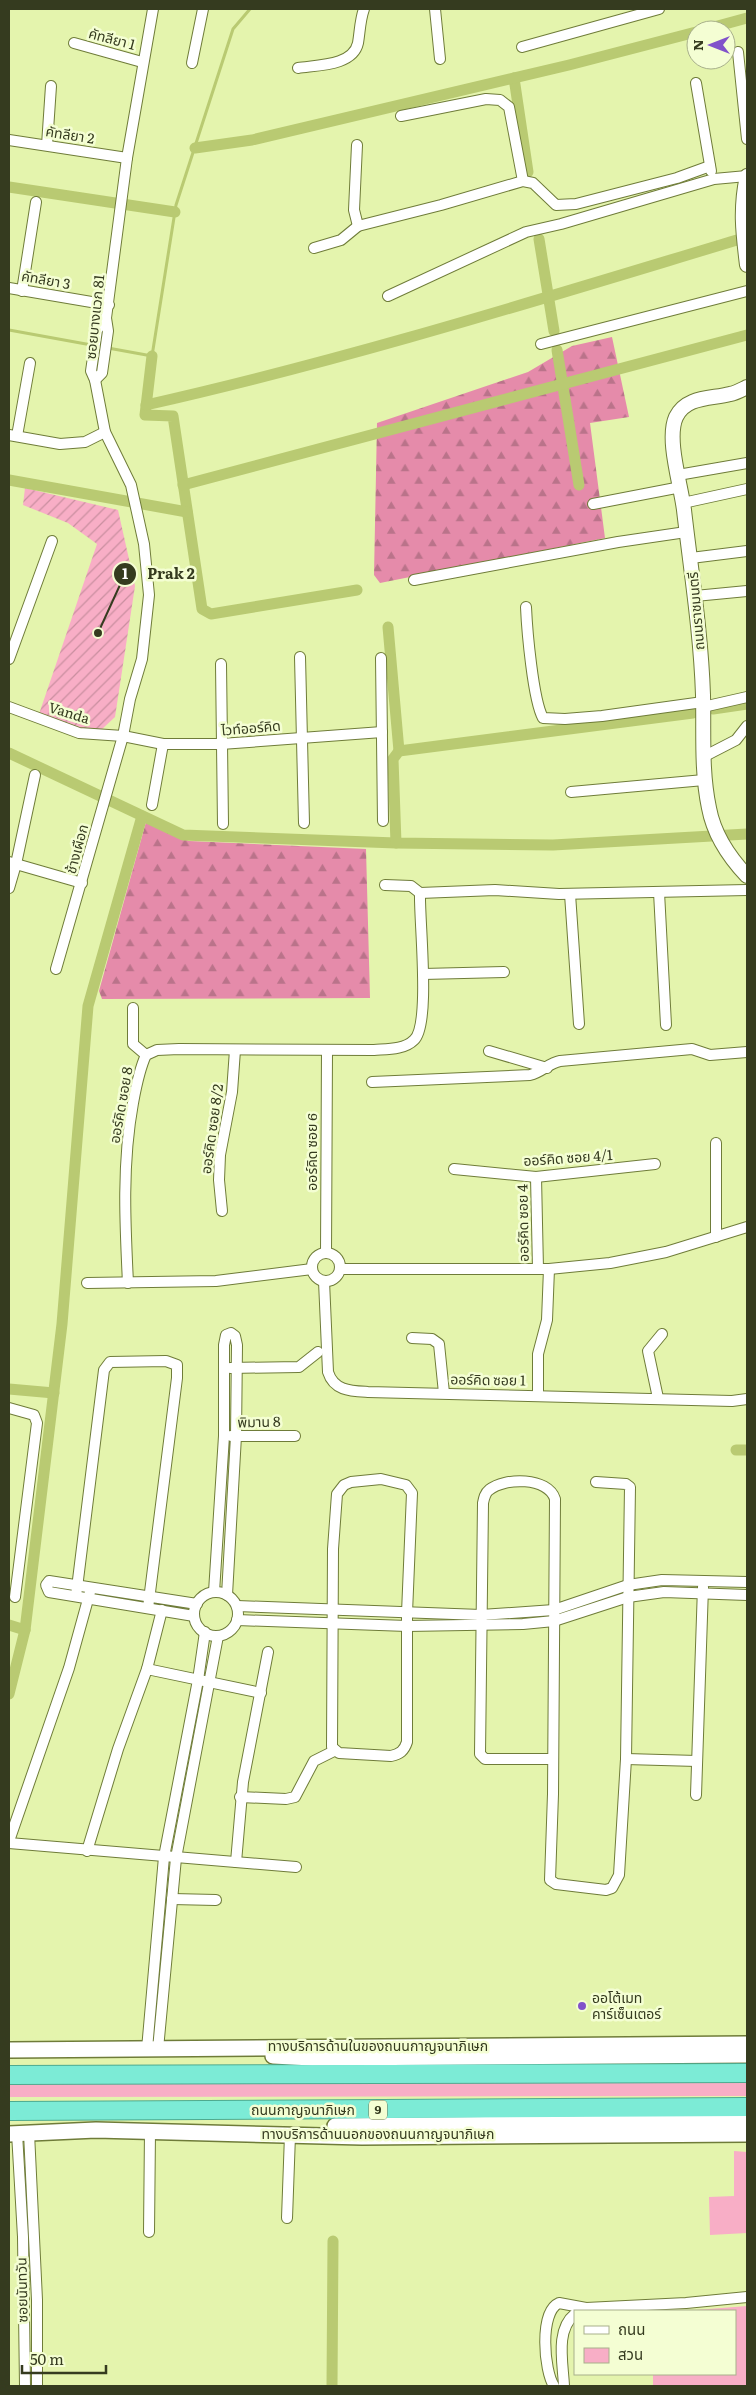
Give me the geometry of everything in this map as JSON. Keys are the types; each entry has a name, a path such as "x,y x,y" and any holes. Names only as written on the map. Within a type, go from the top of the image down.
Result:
{"highway":[{"path":"9,2075 747,2073"},
{"name":"ถนนกาญจนาภิเษก","path":"9,2111 747,2108"}],"main road":[{"name":"ทางบริการด้านในของถนนกาญจนาภิเษก","path":"9,2050 747,2044"},
{"path":"222,2048 262,2055 312,2058 747,2055"},
{"path":"261,2133 338,2126 747,2122"},
{"name":"ทางบริการด้านนอกของถนนกาญจนาภิเษก","path":"18,2133 96,2130 362,2136 747,2134"}],"street":[{"name":"ซอยบางแวก 81","path":"123,736 130,699 142,659 149,595 144,544 131,485 105,432 96,375 108,331 106,318 121,217 127,158 142,62 154,9"},
{"path":"192,63 203,9"},
{"path":"298,68 344,60 352,56 358,45 364,9"},
{"path":"435,9 440,59"},
{"path":"614,9 617,20"},
{"path":"522,47 660,9"},
{"name":"คัทลียา 1","path":"74,43 142,62"},
{"path":"738,52 747,139"},
{"path":"696,83 710,166 714,179"},
{"path":"47,145 51,86"},
{"path":"400,116 486,99 500,100 509,107 523,181"},
{"name":"คัทลียา 2","path":"9,140 127,158"},
{"path":"357,145 354,210 358,226"},
{"path":"314,248 341,240 358,226 441,205 523,181 533,183 556,205 576,204 677,178 710,166"},
{"path":"388,296 526,232 579,219 714,179 747,176 742,200 742,222 747,257"},
{"path":"22,291 36,202"},
{"path":"576,204 579,219"},
{"name":"คัทลียา 3","path":"9,288 109,305"},
{"path":"541,344 747,291"},
{"path":"96,375 97,330 106,318"},
{"path":"30,363 13,436 60,444 85,442 105,432"},
{"name":"ถนนราชมนตรี","path":"747,388 686,404 677,415 673,425 674,446 695,596 703,705 704,780 715,829 724,846 747,876"},
{"path":"592,504 747,463"},
{"path":"683,503 747,490"},
{"path":"414,580 618,542 686,532"},
{"path":"9,659 52,541"},
{"path":"691,558 747,551"},
{"path":"695,596 747,591"},
{"path":"526,607 535,682 540,713 543,718 558,719 602,716 703,705 747,697"},
{"path":"300,657 304,823"},
{"path":"381,658 383,821"},
{"path":"221,664 223,824"},
{"name":"Vanda","path":"9,707 79,733 123,736"},
{"path":"703,757 736,740 747,726"},
{"name":"ไวท์ออร์คิด","path":"123,736 163,744 221,744 382,732"},
{"name":"ช้างเผือก","path":"56,969 123,736"},
{"path":"152,805 163,744"},
{"path":"9,888 12,863 35,775"},
{"path":"571,792 704,780"},
{"path":"12,863 82,883"},
{"path":"385,885 411,886 420,893 503,890 570,894 747,890"},
{"path":"659,892 666,1025"},
{"name":"ออร์คิด ซอย 8","path":"128,1283 125,1167 127,1139 137,1086 146,1055 157,1050 178,1049 327,1051 394,1049 415,1040 421,1030 423,1020 420,893"},
{"path":"570,894 579,1024"},
{"path":"423,974 504,972"},
{"path":"134,1008 133,1044 146,1055"},
{"name":"ออร์คิด ซอย 8/2","path":"222,1211 219,1180 220,1154 232,1092 235,1050"},
{"path":"372,1082 530,1075 539,1073 560,1061 692,1050 710,1055 747,1052"},
{"name":"ออร์คิด ซอย 6","path":"326,1252 327,1051"},
{"path":"489,1051 547,1068"},
{"path":"716,1143 716,1237"},
{"name":"ออร์คิด ซอย 4/1","path":"454,1169 536,1177 654,1164"},
{"name":"ออร์คิด ซอย 4","path":"536,1177 538,1269"},
{"path":"340,1268 549,1268 637,1259 747,1227"},
{"path":"326,1252 338,1259 340,1268 336,1277 324,1281 316,1277 312,1269 316,1256 326,1252"},
{"path":"538,1394 538,1354 547,1320 549,1268"},
{"path":"86,1283 216,1281 312,1269"},
{"name":"ออร์คิด ซอย 1","path":"324,1281 328,1372 333,1383 350,1391 538,1394 732,1401 747,1399"},
{"path":"214,1592 224,1436 225,1338 227,1334 231,1333 234,1334 236,1339 236,1436 227,1595"},
{"path":"658,1398 648,1351 662,1334"},
{"path":"412,1338 432,1339 439,1344 444,1394"},
{"path":"224,1368 299,1366 318,1352"},
{"path":"76,1596 104,1370 110,1362 166,1361 177,1366 177,1378 148,1608"},
{"path":"9,1408 34,1414 37,1423 15,1597"},
{"name":"พิมาน 8","path":"224,1436 295,1436"},
{"path":"240,1797 286,1799 295,1797 314,1761 334,1751 391,1756 400,1754 405,1749 407,1742 407,1613 412,1493 406,1485 381,1480 351,1482 344,1485 336,1494 333,1610 332,1747 334,1751"},
{"path":"553,1759 485,1759 480,1754 481,1620 485,1495 489,1490 500,1485 518,1482 537,1484 549,1489 555,1499 553,1759 550,1880 556,1884 606,1890 612,1888 619,1875 626,1759 630,1487 626,1484 596,1482"},
{"path":"237,1620 407,1626 481,1620 554,1610 628,1585 662,1580 747,1582"},
{"path":"194,1616 49,1592 46,1585 49,1581 77,1584 197,1604"},
{"path":"696,1795 704,1581"},
{"path":"91,1586 69,1668 9,1842 86,1851 296,1867"},
{"path":"214,1592 227,1595 237,1606 237,1620 230,1631 218,1636 205,1632 200,1628 194,1616 197,1604 201,1598 214,1592"},
{"path":"237,1606 407,1613 481,1620 554,1621 628,1597 664,1592 747,1595"},
{"path":"86,1851 118,1749 146,1669 162,1610"},
{"path":"153,2049 164,1856 198,1680 205,1632"},
{"path":"153,2049 176,1858 218,1636"},
{"path":"236,1862 240,1797 268,1652"},
{"path":"146,1669 261,1693"},
{"path":"626,1759 697,1761"},
{"path":"172,1899 216,1900"},
{"path":"149,2232 150,2131"},
{"name":"ซอยนันทวัน","path":"18,2133 25,2300 25,2386"},
{"name":"ซอยนันทวัน","path":"18,2133 35,2238 37,2386"},
{"path":"287,2218 290,2135"},
{"path":"23,2237 35,2238"},
{"path":"554,2386 547,2370 546,2339 548,2316 555,2305 559,2303 565,2302 583,2310 686,2303 747,2296"},
{"path":"25,2300 37,2300"},
{"path":"564,2386 564,2332 568,2321 574,2315"}],"green space":[{"path":"612,337 629,417 590,423 605,538 380,583 374,575 377,423 528,372 572,346"},
{"path":"25,488 118,510 135,586 115,717 100,731 72,732 38,717 97,544 68,523 23,505"},
{"path":"146,822 189,841 366,849 370,998 102,999 99,991"},
{"path":"9,2083 747,2083 747,2096 9,2097"},
{"path":"734,2151 747,2152 747,2233 710,2235 709,2197 734,2196"},
{"path":"747,2306 747,2386 653,2386 653,2375 736,2375 736,2310 696,2310"}],"waterway":[{"path":"9,330 152,356 176,205 233,29 250,9"},
{"path":"736,21 747,18"},
{"path":"195,148 252,140 569,65 686,35"},
{"path":"514,78 528,172"},
{"path":"9,187 175,212"},
{"path":"539,239 554,331"},
{"path":"146,405 369,349 737,240"},
{"path":"183,485 747,335"},
{"path":"557,350 579,485"},
{"path":"152,356 145,415 173,416 202,609 211,614 357,590"},
{"path":"9,480 187,512"},
{"path":"388,627 399,751"},
{"path":"713,709 747,704"},
{"path":"396,843 393,759 399,751 693,713"},
{"path":"9,753 183,835 396,843 553,845 747,834"},
{"path":"9,1694 25,1630 62,1324 88,1006 142,816"},
{"path":"9,1389 54,1393"},
{"path":"736,1450 747,1450"},
{"path":"9,1625 25,1630"},
{"path":"332,2386 333,2241"}],"place":[{"name":"Prak 2","path":"98,633"},
{"name":"ออโต้เมท คาร์เซ็นเตอร์","path":"582,2006"}]}
